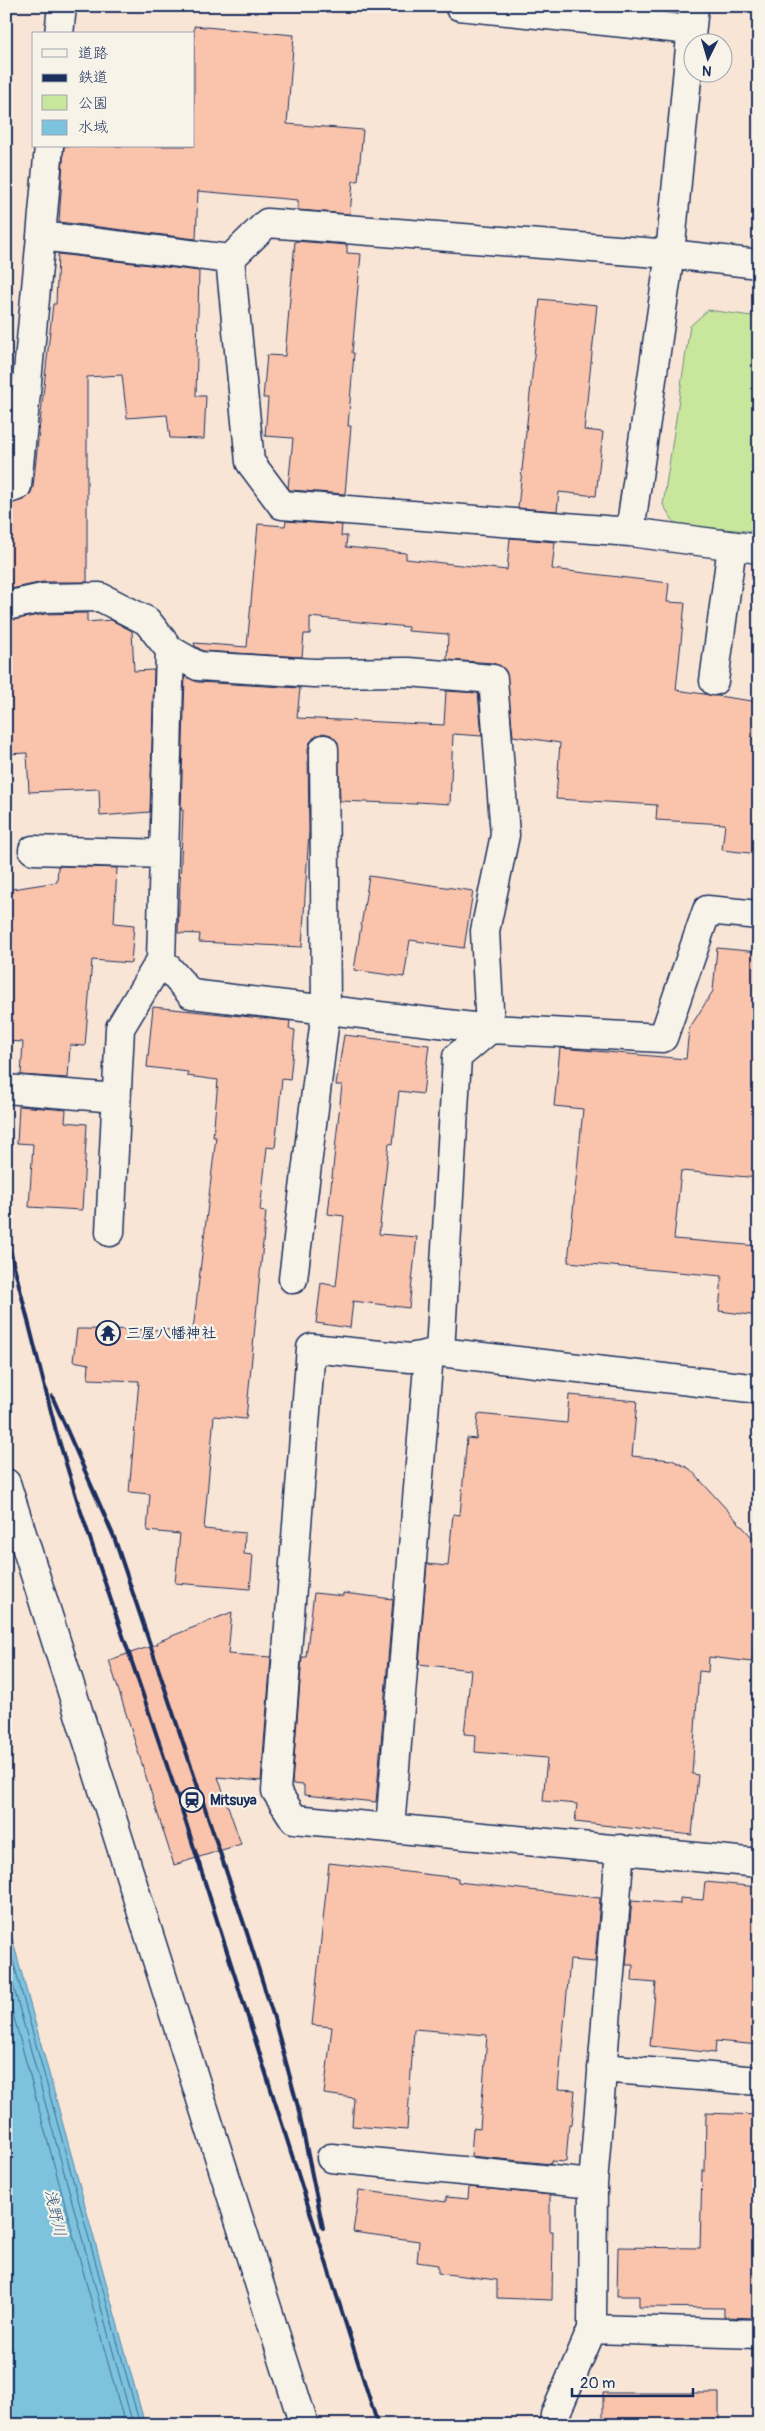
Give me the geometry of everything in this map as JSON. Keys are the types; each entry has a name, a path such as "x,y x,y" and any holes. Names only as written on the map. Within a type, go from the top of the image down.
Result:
{"street":[{"path":"60,32 62,6"},
{"path":"458,6 693,18 670,254 630,532"},
{"path":"6,490 16,486 49,148"},
{"path":"230,259 267,223 670,254 759,264"},
{"path":"40,236 230,259"},
{"path":"230,259 250,462 282,505 630,532 759,549"},
{"path":"714,681 732,546"},
{"path":"6,606 43,598 100,597 147,621 170,650 198,666 314,673 408,672 493,679 505,835 485,931 490,1029"},
{"path":"110,1232 120,1028 161,960 170,650"},
{"path":"293,1279 326,1010 324,749"},
{"path":"33,850 164,854"},
{"path":"161,960 191,994 490,1029 663,1038 707,910 759,915"},
{"path":"390,1828 435,1353 457,1057 490,1029"},
{"path":"6,1090 116,1098"},
{"path":"759,1389 435,1353 410,1358 311,1348 276,1791 294,1820 759,1863"},
{"path":"6,1483 304,2425"},
{"path":"554,2425 555,2415 592,2329 593,2184 620,1849"},
{"path":"602,2068 759,2081"},
{"path":"331,2158 593,2184"},
{"path":"592,2329 759,2334"}],"green space":[{"path":"708,310 759,317 759,532 676,525 663,505 690,326"}],"water":[{"name":"浅野川","path":"6,1916 145,2425 6,2425"}],"building":[{"path":"194,26 294,35 287,124 363,130 358,181 353,181 350,214 298,210 298,200 198,191 196,239 59,222 64,148 195,148"},
{"path":"295,241 347,245 347,253 361,254 352,353 354,353 348,426 351,426 345,494 290,490 288,488 293,438 265,436 268,398 263,398 267,355 285,356"},
{"path":"58,254 199,271 196,396 206,396 204,439 170,438 167,415 127,418 122,375 87,377 87,582 43,582 6,590 6,505 23,500 30,495 33,487 53,304 56,304"},
{"path":"540,299 597,305 584,430 603,432 596,496 559,492 557,511 518,508"},
{"path":"286,521 342,525 341,536 347,536 346,547 406,553 406,559 507,570 510,538 555,542 552,569 669,583 667,602 685,603 676,690 759,702 759,854 722,850 725,824 656,820 657,805 556,799 560,743 513,736 506,671 494,663 447,660 448,634 408,631 408,627 310,617 310,634 304,634 302,657 203,651 195,646 194,643 247,647 258,524 285,526"},
{"path":"87,613 87,622 111,620 132,631 134,671 154,670 150,812 100,816 99,789 29,792 27,753 6,754 6,621 45,614"},
{"path":"185,676 197,682 300,688 297,718 444,725 446,691 478,693 482,736 453,734 450,804 417,802 416,804 340,801 338,742 331,735 323,733 316,736 310,742 308,749 309,831 302,947 199,942 200,934 178,933 183,810 181,810"},
{"path":"58,866 117,868 114,923 134,925 131,963 92,960 85,1046 70,1045 68,1078 21,1075 23,1042 6,1041 6,890 57,882"},
{"path":"369,876 473,891 464,948 410,940 404,977 354,970"},
{"path":"717,948 759,952 759,1178 681,1171 674,1239 759,1246 759,1316 719,1311 722,1276 568,1262 583,1109 554,1106 560,1048 686,1059 689,1029 713,991"},
{"path":"153,1007 290,1021 289,1029 295,1030 290,1080 282,1079 275,1148 267,1147 260,1211 266,1212 246,1419 214,1416 204,1529 245,1533 244,1554 253,1555 250,1589 175,1583 180,1534 147,1531 150,1494 129,1492 139,1381 88,1379 89,1364 73,1361 77,1329 193,1330 216,1137 213,1137 218,1080 187,1076 188,1072 147,1067"},
{"path":"344,1035 429,1045 423,1094 399,1091 393,1144 389,1143 379,1234 417,1237 409,1308 353,1301 350,1328 316,1323 321,1283 336,1286 344,1216 328,1214 342,1085 336,1085"},
{"path":"19,1106 66,1110 65,1122 87,1124 82,1210 29,1207 33,1144 17,1143"},
{"path":"569,1395 637,1401 632,1456 672,1460 690,1469 759,1545 759,1587 752,1662 709,1657 708,1672 699,1671 692,1774 698,1775 692,1835 575,1822 577,1804 543,1801 547,1758 475,1752 476,1735 464,1734 471,1670 419,1664 427,1564 448,1566 453,1514 460,1515 467,1438 476,1439 478,1414 567,1423"},
{"path":"314,1593 343,1596 343,1593 393,1599 376,1802 304,1795 304,1785 292,1784 302,1657 306,1657"},
{"path":"232,1612 228,1654 271,1657 261,1781 218,1777 241,1844 174,1865 109,1660 158,1644 157,1642"},
{"path":"329,1863 458,1878 458,1882 600,1898 595,1962 570,1960 558,2089 575,2090 572,2125 569,2124 566,2162 551,2161 551,2164 471,2156 473,2128 480,2129 487,2035 414,2029 407,2130 352,2126 354,2098 324,2094 332,2027 312,2025"},
{"path":"705,1882 759,1887 759,2045 716,2041 715,2053 650,2046 656,1983 632,1981 633,1965 626,1965 632,1900 680,1904 680,1898 703,1900"},
{"path":"706,2113 759,2115 758,2318 724,2317 724,2308 639,2307 639,2296 617,2296 618,2247 700,2248 702,2171 705,2171"},
{"path":"469,2187 550,2195 550,2231 553,2231 552,2300 497,2298 497,2280 438,2273 438,2265 417,2262 419,2241 353,2232 359,2190 446,2202 446,2197 468,2199"},
{"path":"603,2393 719,2393 719,2425 603,2425"}],"railway":[{"path":"6,1234 56,1431 79,1506 180,1804 378,2425"},
{"path":"52,1396 114,1537 248,1936 274,2018 298,2107 323,2228"}],"place":[{"name":"三屋八幡神社","path":"108,1333"},
{"name":"Mitsuya","path":"192,1800"}]}
